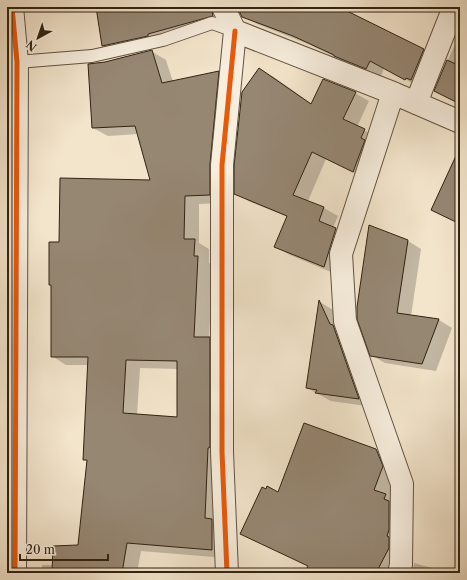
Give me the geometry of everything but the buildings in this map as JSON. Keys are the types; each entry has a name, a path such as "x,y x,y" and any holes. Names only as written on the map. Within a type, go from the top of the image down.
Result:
{"street":[{"path":"12,7 17,62 15,573"},
{"path":"223,7 235,31 222,165 222,452 228,573"},
{"path":"416,103 454,7"},
{"path":"235,31 393,93 460,122"},
{"path":"393,93 341,254 345,321 402,484 401,565 399,573"}],"lane":[{"path":"17,62 92,56 163,40 212,23 235,31"}],"cycle path":[{"path":"12,7 17,62 15,573"},
{"path":"227,573 222,452 222,165 235,31"}]}
